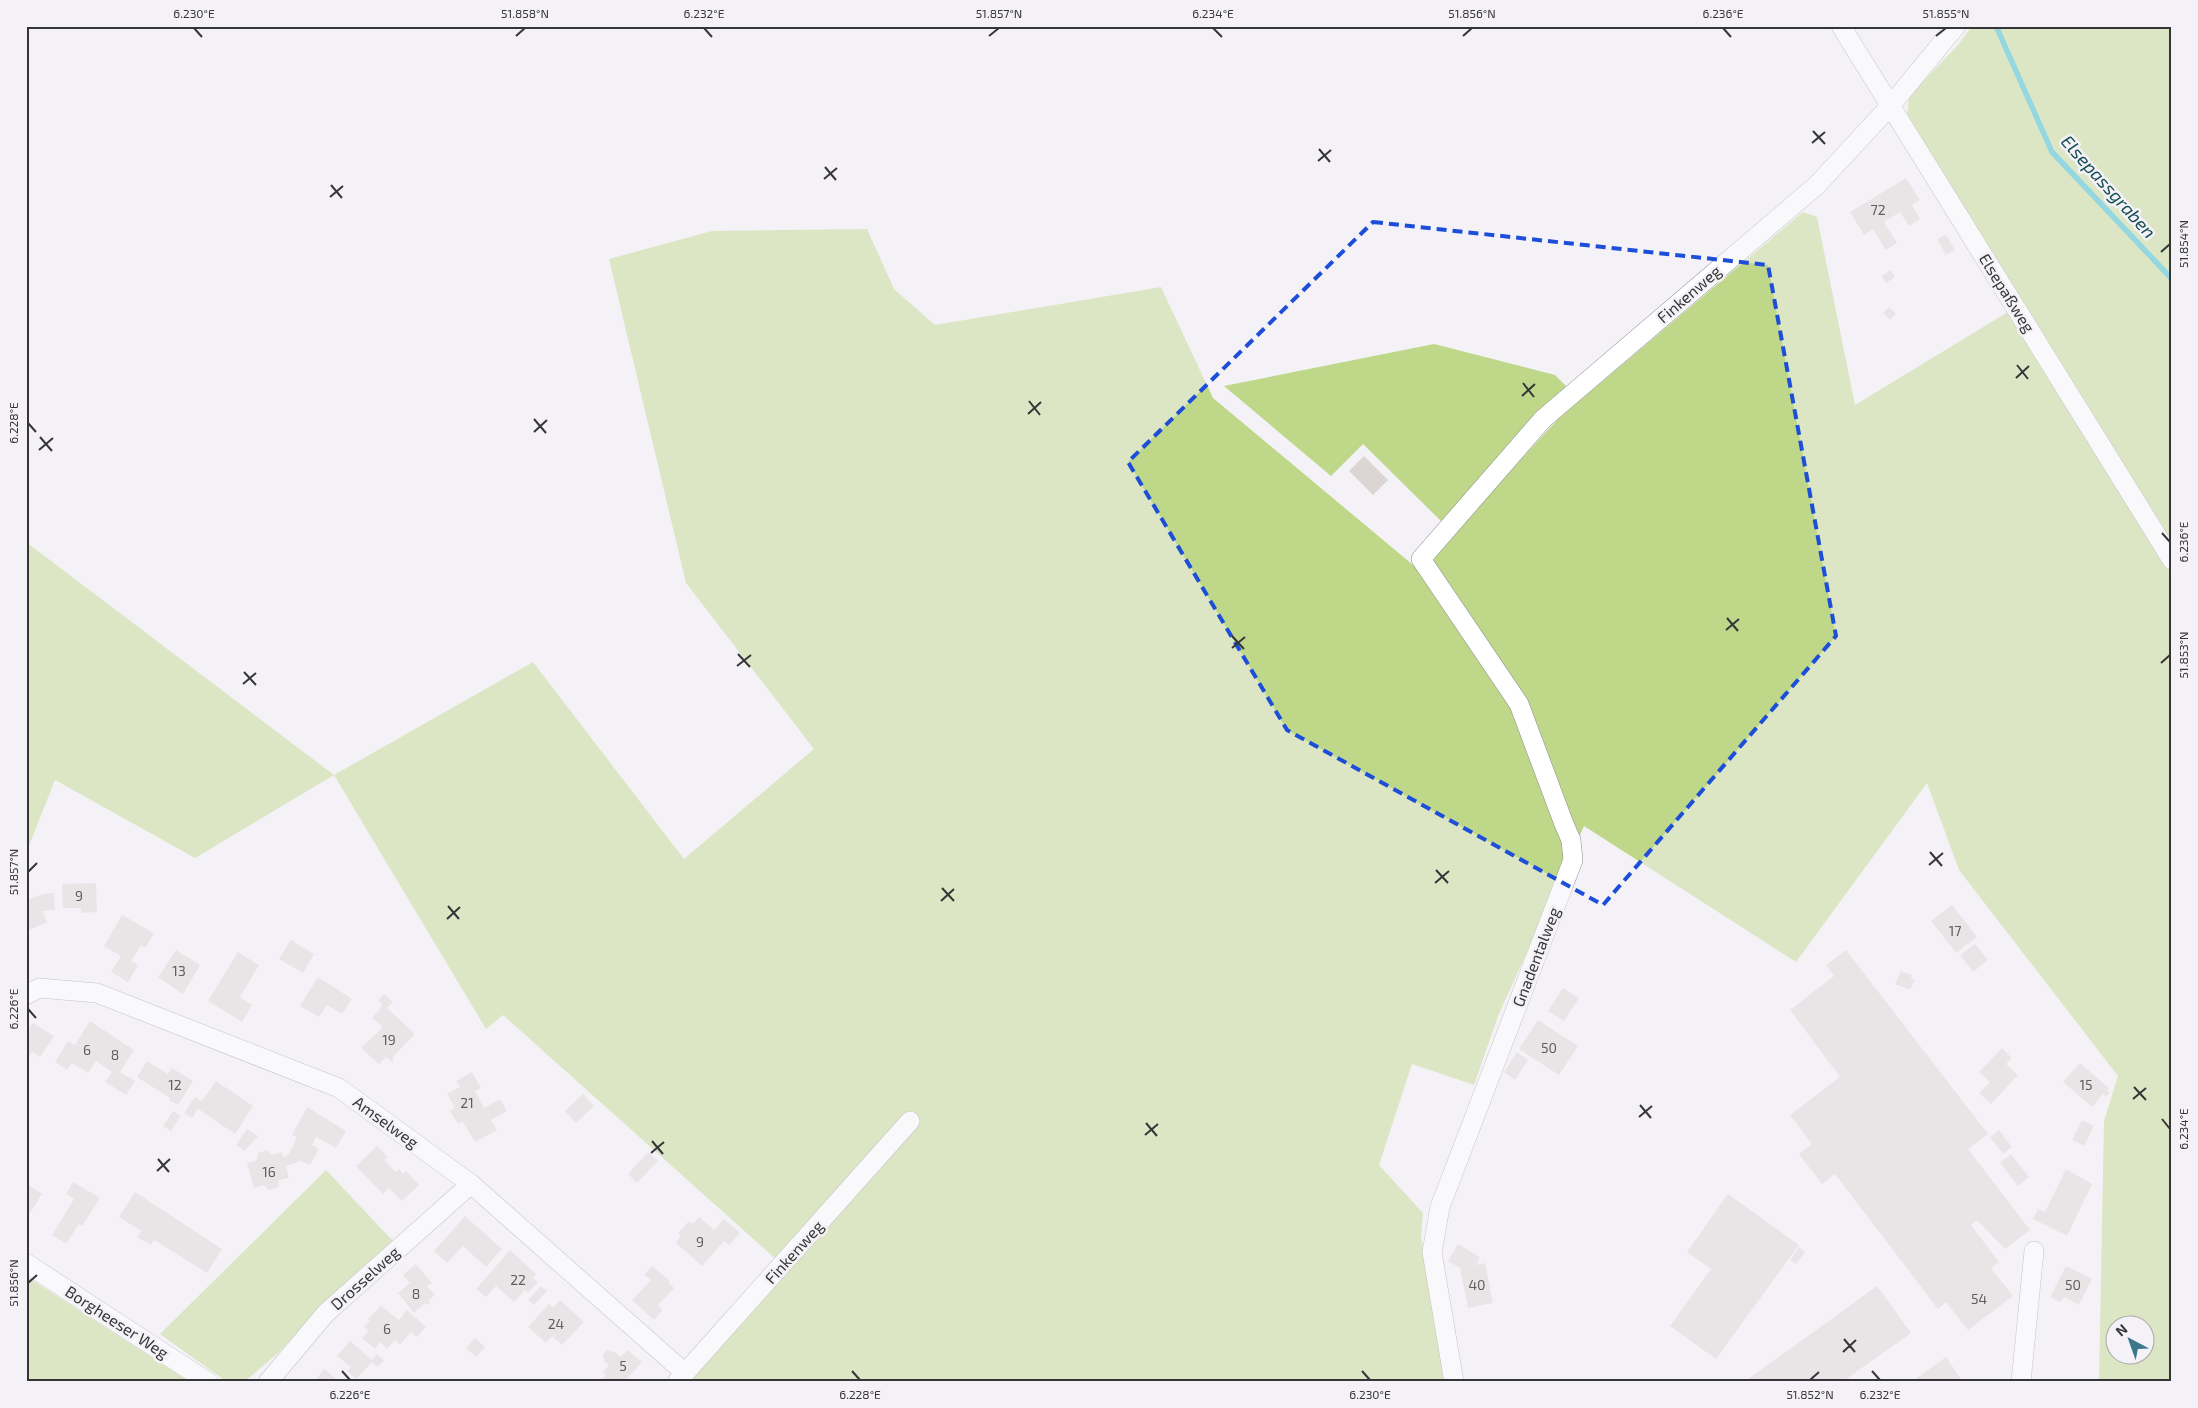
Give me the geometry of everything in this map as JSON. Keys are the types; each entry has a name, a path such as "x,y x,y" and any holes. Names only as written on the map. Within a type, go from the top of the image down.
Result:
{"street":[{"name":"Elsepaßweg","path":"1841,26 2172,560"},
{"name":"Finkenweg","path":"1421,560 1544,419 1816,184 1890,105 1956,26"},
{"name":"Gnadentalweg","path":"1421,560 1519,704 1564,824 1572,840 1573,860 1440,1207 1432,1252 1454,1382"},
{"name":"Amselweg","path":"26,996 39,988 97,993 339,1088 471,1184 681,1378"},
{"name":"Finkenweg","path":"681,1378 910,1121"},
{"name":"Drosselweg","path":"268,1382 326,1314 471,1184"},
{"path":"2021,1382 2034,1250"},
{"name":"Borgheeser Weg","path":"26,1262 208,1382"}],"highlighted area":[{"path":"1373,222 1768,265 1836,636 1603,905 1287,730 1128,462"}],"green space":[{"path":"1972,26 2172,26 2172,1382 2099,1382 2104,1121 2118,1076 1959,870 1927,783 1796,962 1584,826 1498,1016 1474,1085 1412,1064 1379,1165 1423,1213 1421,1236 1445,1382 690,1382 789,1271 503,1015 486,1029 334,775 533,662 684,859 814,749 686,583 609,259 712,231 867,229 894,289 935,325 1161,287 1213,398 1419,570 1559,418 1803,212 1817,217 1855,405 2021,304 1907,116 1909,96 1958,45"},
{"path":"1434,344 1555,375 1569,389 1442,522 1363,444 1331,476 1224,386"},
{"path":"26,542 334,775 195,858 55,780 26,853"},
{"path":"326,1170 393,1241 314,1314 278,1353 244,1382 227,1382 160,1334"},
{"path":"26,1276 190,1382 26,1382"}],"building":[{"path":"1906,178 1920,200 1912,205 1920,219 1909,226 1900,212 1884,222 1897,243 1886,250 1873,229 1864,235 1850,212"},
{"path":"1946,235 1955,250 1946,255 1937,239"},
{"path":"1891,270 1895,277 1886,283 1882,276"},
{"path":"1889,307 1896,314 1890,320 1883,313"},
{"path":"1364,456 1388,480 1373,495 1349,471"},
{"path":"96,883 97,912 81,913 81,908 63,908 62,884"},
{"path":"54,893 55,910 42,911 47,922 26,931 26,900 43,894"},
{"path":"1952,905 1977,937 1956,953 1931,921"},
{"path":"122,915 154,933 145,948 141,945 131,961 138,965 128,982 111,972 121,956 104,946"},
{"path":"291,940 314,954 303,973 279,959"},
{"path":"1975,944 1988,960 1973,972 1960,955"},
{"path":"176,950 200,965 183,994 158,977"},
{"path":"1846,950 1988,1134 1968,1149 2030,1230 2005,1249 1977,1220 1971,1225 1999,1262 1991,1268 2013,1296 1968,1330 1946,1302 1938,1309 1835,1174 1822,1184 1799,1154 1812,1144 1790,1115 1840,1077 1790,1010 1834,976 1826,965"},
{"path":"238,952 259,965 240,997 252,1005 242,1022 208,1001"},
{"path":"1901,971 1912,975 1911,979 1915,980 1910,990 1895,984"},
{"path":"318,977 352,999 342,1014 327,1005 319,1017 300,1006"},
{"path":"1563,988 1579,998 1564,1021 1548,1011"},
{"path":"384,994 393,1002 387,1008 415,1034 392,1058 394,1060 392,1062 386,1057 379,1064 361,1048 383,1027 372,1018 383,1005 378,1000"},
{"path":"1538,1020 1578,1046 1559,1075 1519,1049"},
{"path":"90,1021 134,1050 120,1072 135,1081 126,1095 105,1082 112,1072 96,1061 88,1073 72,1063 67,1070 55,1062 68,1041 75,1045"},
{"path":"33,1023 54,1036 40,1057 32,1052 26,1061 26,1029 28,1030"},
{"path":"2002,1048 2012,1058 2006,1064 2018,1075 1991,1104 1979,1093 1990,1082 1979,1072"},
{"path":"1517,1052 1528,1060 1515,1080 1504,1072"},
{"path":"147,1061 168,1074 172,1068 193,1081 178,1105 137,1077"},
{"path":"2080,1063 2109,1088 2107,1090 2110,1093 2106,1097 2103,1094 2092,1107 2063,1082"},
{"path":"472,1072 481,1088 475,1091 484,1108 500,1099 507,1111 491,1120 497,1130 475,1142 463,1122 458,1124 450,1111 455,1108 447,1094 460,1087 456,1081"},
{"path":"216,1081 253,1106 235,1134 198,1109 192,1118 184,1113 195,1097 202,1101"},
{"path":"583,1094 594,1106 576,1123 565,1111"},
{"path":"307,1107 346,1131 336,1148 316,1137 312,1145 319,1149 310,1165 299,1160 286,1166 289,1178 279,1180 278,1187 269,1190 264,1185 254,1188 247,1163 257,1160 258,1153 267,1150 272,1155 282,1152 283,1157 289,1154 297,1137 292,1135"},
{"path":"173,1111 181,1116 171,1131 163,1126"},
{"path":"2082,1120 2094,1126 2084,1146 2072,1140"},
{"path":"247,1129 258,1136 245,1151 236,1145"},
{"path":"1999,1130 2012,1147 2003,1154 1990,1137"},
{"path":"377,1146 388,1157 384,1160 396,1172 399,1169 403,1174 406,1171 419,1185 402,1201 389,1188 383,1194 356,1166"},
{"path":"648,1152 658,1161 637,1183 628,1174"},
{"path":"2011,1154 2029,1177 2018,1186 2000,1163"},
{"path":"2066,1169 2092,1184 2067,1236 2033,1219 2038,1209 2045,1212"},
{"path":"73,1182 100,1198 82,1226 79,1224 66,1244 52,1235 74,1199 66,1194"},
{"path":"26,1183 42,1194 30,1213 26,1210"},
{"path":"135,1192 222,1249 207,1273 154,1240 151,1245 137,1237 141,1231 119,1217"},
{"path":"1728,1194 1799,1245 1716,1359 1670,1326 1711,1269 1687,1252"},
{"path":"465,1216 502,1249 486,1267 463,1246 447,1263 434,1251"},
{"path":"699,1217 714,1230 724,1219 740,1233 729,1245 724,1241 702,1266 676,1243 681,1236 678,1233 689,1221 693,1224"},
{"path":"1458,1244 1480,1257 1476,1265 1485,1263 1493,1303 1468,1308 1460,1268 1448,1261"},
{"path":"1799,1247 1805,1252 1796,1264 1790,1260"},
{"path":"510,1250 536,1274 533,1278 538,1282 528,1293 525,1290 514,1302 496,1286 486,1297 476,1289"},
{"path":"416,1264 432,1283 427,1286 435,1295 428,1301 430,1303 427,1305 425,1303 414,1313 398,1293 410,1283 403,1275"},
{"path":"652,1266 670,1281 669,1283 674,1288 658,1305 663,1310 654,1320 632,1300 651,1280 644,1275"},
{"path":"2066,1266 2092,1279 2079,1305 2064,1297 2061,1302 2050,1297"},
{"path":"541,1286 547,1291 534,1305 528,1300"},
{"path":"1877,1286 1911,1333 1842,1382 1744,1382"},
{"path":"560,1300 584,1322 562,1345 552,1336 546,1343 528,1327 549,1304 553,1308"},
{"path":"381,1306 399,1320 407,1310 426,1327 417,1337 411,1332 400,1345 395,1340 387,1349 380,1342 375,1349 362,1338 368,1331 364,1327 370,1320 368,1319"},
{"path":"475,1338 485,1347 476,1357 466,1348"},
{"path":"350,1341 372,1360 377,1354 384,1360 378,1367 372,1362 356,1379 347,1371 351,1367 337,1356"},
{"path":"606,1350 614,1352 621,1357 627,1350 642,1362 624,1382 600,1382 606,1375 603,1372 609,1365 605,1362 603,1355"},
{"path":"1946,1357 1963,1382 1911,1382"},
{"path":"324,1369 340,1382 314,1382"}],"waterway":[{"name":"Elsepassgraben","path":"1996,26 2052,152 2172,279"}]}
